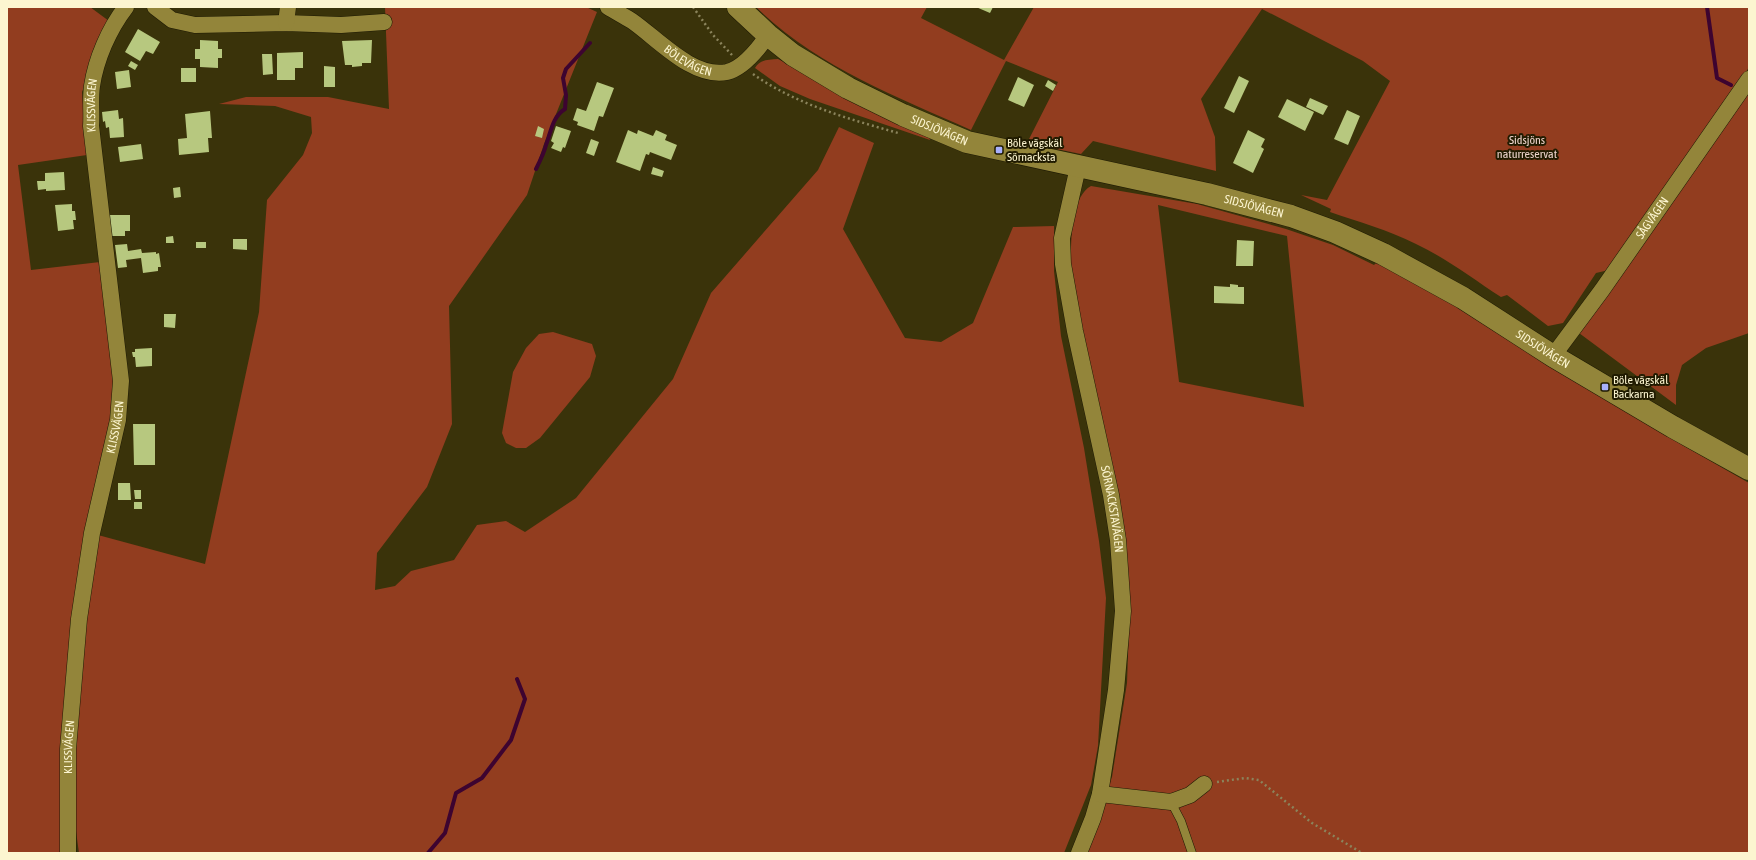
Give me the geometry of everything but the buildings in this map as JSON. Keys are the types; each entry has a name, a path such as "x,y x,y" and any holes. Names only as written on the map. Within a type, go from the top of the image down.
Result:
{"main road":[{"name":"SIDSJÖVÄGEN","path":"738,7 768,35 793,55 848,88 903,115 967,142 1207,194 1291,216 1335,232 1383,254 1457,295 1553,356 1673,428 1749,469"}],"street":[{"name":"KLISSVÄGEN","path":"68,853 68,749 79,619 92,533 118,420 121,381 92,126 92,87 96,66 112,30 126,7"},
{"path":"155,7 172,20 196,25 286,23 341,25 384,22"},
{"path":"286,23 288,7"},
{"name":"BÖLEVÄGEN","path":"608,7 632,21 689,63 707,71 728,72 741,65 768,35"},
{"name":"SÅGVÄGEN","path":"1553,356 1602,290 1749,79"},
{"name":"SÖRNACKSTAVÄGEN","path":"1078,167 1062,238 1063,264 1075,331 1111,495 1118,540 1123,611 1116,690 1100,794 1093,818 1079,853"},
{"path":"1100,794 1171,802 1190,795 1204,784"}],"lane":[{"path":"1171,802 1181,821 1192,853"}],"path":[{"path":"693,7 713,35 735,58"},
{"path":"750,71 766,83 808,104 899,134"},
{"path":"1204,784 1245,778 1259,780 1312,823 1362,853"}],"green space":[{"path":"7,7 90,7 109,21 82,92 87,155 18,165 31,270 100,262 114,380 111,419 63,732 60,815 61,853 7,853"},
{"path":"385,7 586,7 597,12 544,144 527,195 449,306 452,424 427,487 377,553 375,590 395,586 411,571 454,560 477,525 506,521 525,532 576,498 673,379 711,293 818,170 839,127 874,143 843,229 905,338 941,342 973,323 1013,227 1054,226 1054,271 1061,336 1084,448 1099,541 1106,598 1098,746 1091,785 1064,853 79,853 74,811 75,742 81,673 98,535 205,564 259,312 267,200 303,155 312,133 311,117 275,106 219,104 246,97 328,97 389,109"},
{"name":"Sidsjöns naturreservat","path":"756,7 927,7 921,18 1004,60 1034,7 1749,7 1749,67 1722,110 1613,269 1596,273 1563,323 1548,326 1507,295 1501,297 1449,262 1427,250 1384,230 1330,212 1331,209 1301,195 1327,200 1390,81 1363,61 1262,9 1201,99 1215,137 1216,171 1093,141 1081,154 1027,143 1058,82 1006,61 971,130 885,92 830,63 779,28"},
{"path":"778,59 929,137 930,140 810,99 780,86 755,68 762,61"},
{"path":"1749,91 1749,333 1706,348 1682,365 1676,385 1676,405 1579,333"},
{"path":"1091,186 1197,204 1286,229 1333,245 1374,265 1379,260 1601,393 1682,445 1749,483 1749,853 1087,853 1112,777 1127,683 1130,599 1124,536 1071,271 1071,250 1075,212 1084,192","holes":["1158,205 1287,236 1304,407 1179,382"]},
{"path":"553,332 592,344 596,356 590,377 540,438 526,448 516,448 506,443 502,433 513,372 526,348 539,334"}],"waterway":[{"path":"1707,7 1717,78 1731,85"},
{"path":"536,169 555,120 557,116 565,109 566,95 563,78 566,69 590,43"},
{"path":"428,853 445,833 456,793 482,778 511,740 525,699 517,679"}],"place":[{"name":"Böle vägskäl Sörnacksta","path":"999,150"},
{"name":"Böle vägskäl Backarna","path":"1605,387"}]}
